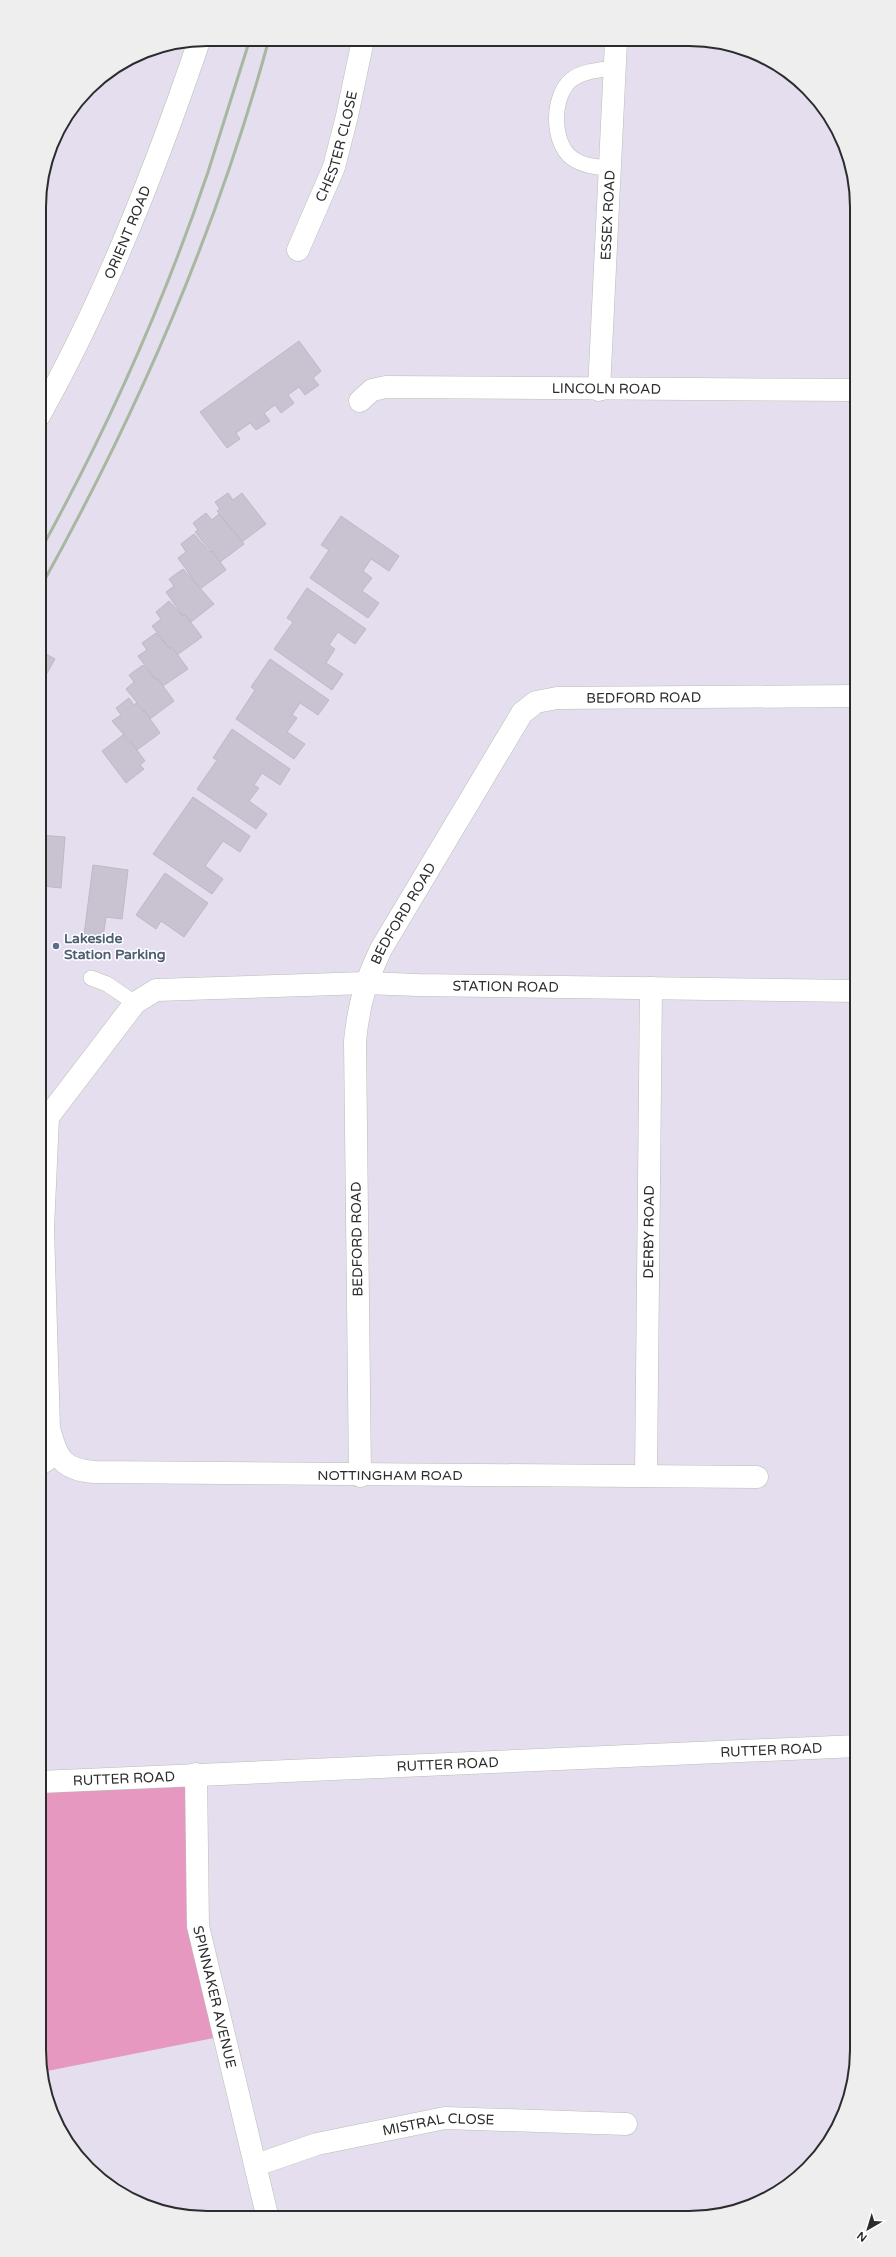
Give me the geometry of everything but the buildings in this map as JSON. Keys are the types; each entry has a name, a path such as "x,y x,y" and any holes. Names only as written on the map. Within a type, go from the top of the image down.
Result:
{"street":[{"name":"ORIENT ROAD","path":"46,392 91,317 180,97 196,46"},
{"name":"CHESTER CLOSE","path":"298,250 334,167 347,116 362,46"},
{"name":"ESSEX ROAD","path":"599,390 616,46"},
{"name":"LINCOLN ROAD","path":"360,401 372,390 386,387 599,390 850,390"},
{"name":"BEDFORD ROAD","path":"360,1476 355,1041 358,1013 365,983 381,949 522,713 536,702 543,699 573,697 850,696"},
{"name":"STATION ROAD","path":"134,1003 156,990 365,983 850,991"},
{"name":"DERBY ROAD","path":"646,1476 651,988"},
{"name":"NOTTINGHAM ROAD","path":"46,1162 48,1118 134,1003"},
{"name":"NOTTINGHAM ROAD","path":"46,1358 49,1428 55,1448 72,1469 80,1471 360,1476 646,1476 757,1478"},
{"name":"RUTTER ROAD","path":"46,1782 850,1746"},
{"name":"SPINNAKER AVENUE","path":"196,1774 198,1926 266,2211"},
{"name":"MISTRAL CLOSE","path":"256,2165 317,2144 445,2118 626,2124"}],"lane":[{"path":"610,168 585,164 570,157 560,141 557,122 561,92 572,79 596,70 614,68"},
{"path":"92,978 107,984 134,1003"},
{"path":"46,1465 60,1456"}],"shaded area":[{"path":"196,1774 198,1926 224,2036 47,2071 46,1782"}],"railway":[{"path":"46,540 110,414 153,318 191,221 248,46"},
{"path":"46,577 108,458 170,322 199,252 225,181 267,46"}],"place":[{"name":"Lakeside Station Parking","path":"56,946"}]}
